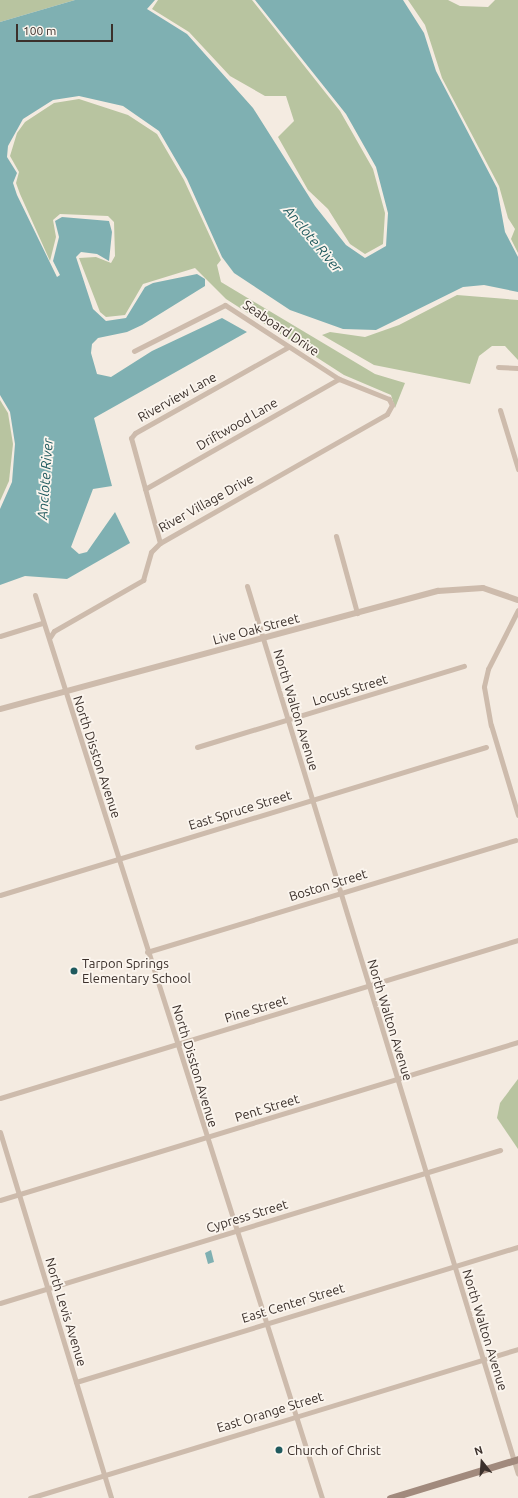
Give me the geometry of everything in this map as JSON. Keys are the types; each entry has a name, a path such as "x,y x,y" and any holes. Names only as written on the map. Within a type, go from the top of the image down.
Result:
{"main road":[{"path":"390,1498 516,1460"}],"street":[{"name":"Seaboard Drive","path":"134,351 225,305 339,379 389,399 392,405"},
{"name":"Riverview Lane","path":"160,542 146,489 131,444 135,432 288,347"},
{"path":"498,367 518,368"},
{"name":"Driftwood Lane","path":"146,489 339,379"},
{"name":"River Village Drive","path":"50,637 54,631 140,582 147,573 151,552 160,542 386,414 392,405"},
{"path":"500,410 518,469"},
{"path":"336,536 356,613"},
{"name":"North Walton Avenue","path":"247,586 425,1173 516,1460 518,1474"},
{"name":"Live Oak Street","path":"0,709 356,613 460,588 490,590 518,600"},
{"name":"North Disston Avenue","path":"35,596 42,623 50,637 65,692 147,952 322,1498"},
{"path":"518,610 488,669 484,687 491,725 518,815"},
{"path":"0,636 42,623"},
{"name":"Locust Street","path":"197,747 287,721 464,666"},
{"name":"East Spruce Street","path":"0,895 486,747"},
{"name":"Boston Street","path":"147,952 515,840"},
{"name":"Pine Street","path":"0,1098 518,940"},
{"name":"Pent Street","path":"0,1200 518,1042"},
{"name":"North Levis Avenue","path":"0,1132 111,1498"},
{"name":"Cypress Street","path":"0,1303 500,1150"},
{"name":"East Center Street","path":"76,1382 518,1247"},
{"name":"East Orange Street","path":"30,1498 518,1349"}],"green space":[{"path":"0,0 75,0 0,22"},
{"path":"158,0 252,0 340,111 373,169 385,213 383,244 365,254 350,244 328,209 308,190 278,137 294,121 286,96 265,96 230,76 189,32 152,9"},
{"path":"408,0 448,0 460,6 488,7 495,0 518,0 518,253 511,239 515,229 508,218 499,186 442,78 425,25"},
{"path":"79,99 128,115 157,134 184,180 221,260 217,265 221,282 375,374 405,383 395,408 391,395 344,375 226,299 195,268 143,284 125,315 106,317 100,312 79,258 96,257 111,263 115,256 114,222 108,216 60,214 53,220 56,237 50,261 20,194 16,183 19,172 10,156 17,133 25,122 54,103"},
{"path":"457,295 518,300 518,360 505,346 492,346 479,356 470,384 374,365 322,335 330,332 365,337 399,325"},
{"path":"0,400 8,413 13,444 9,481 0,501"},
{"path":"518,1079 518,1149 497,1118 500,1103"}],"water":[{"name":"Anclote River","path":"75,0 155,0 147,9 187,34 253,108 315,206 346,245 365,258 386,246 388,213 376,167 346,114 255,0 403,0 424,33 436,71 497,188 505,232 518,257 518,292 484,285 463,287 376,330 343,329 290,310 234,273 222,257 187,179 159,131 123,106 79,96 53,100 23,119 8,146 7,157 17,173 13,183 17,195 57,277 60,275 53,261 59,237 55,221 62,217 109,221 112,232 109,261 97,254 81,252 76,257 93,309 106,321 126,318 145,287 153,283 197,274 205,279 205,286 142,325 127,332 98,338 92,344 91,353 97,374 111,377 152,351 222,318 247,332 94,418 112,486 93,489 71,547 79,554 87,552 115,512 130,543 67,579 25,576 0,585 0,509 12,482 15,444 10,412 0,395 0,22"},
{"path":"211,1250 214,1262 208,1264 205,1253"}],"place":[{"name":"Tarpon Springs Elementary School","path":"74,971"},
{"name":"Church of Christ","path":"279,1450"}]}
